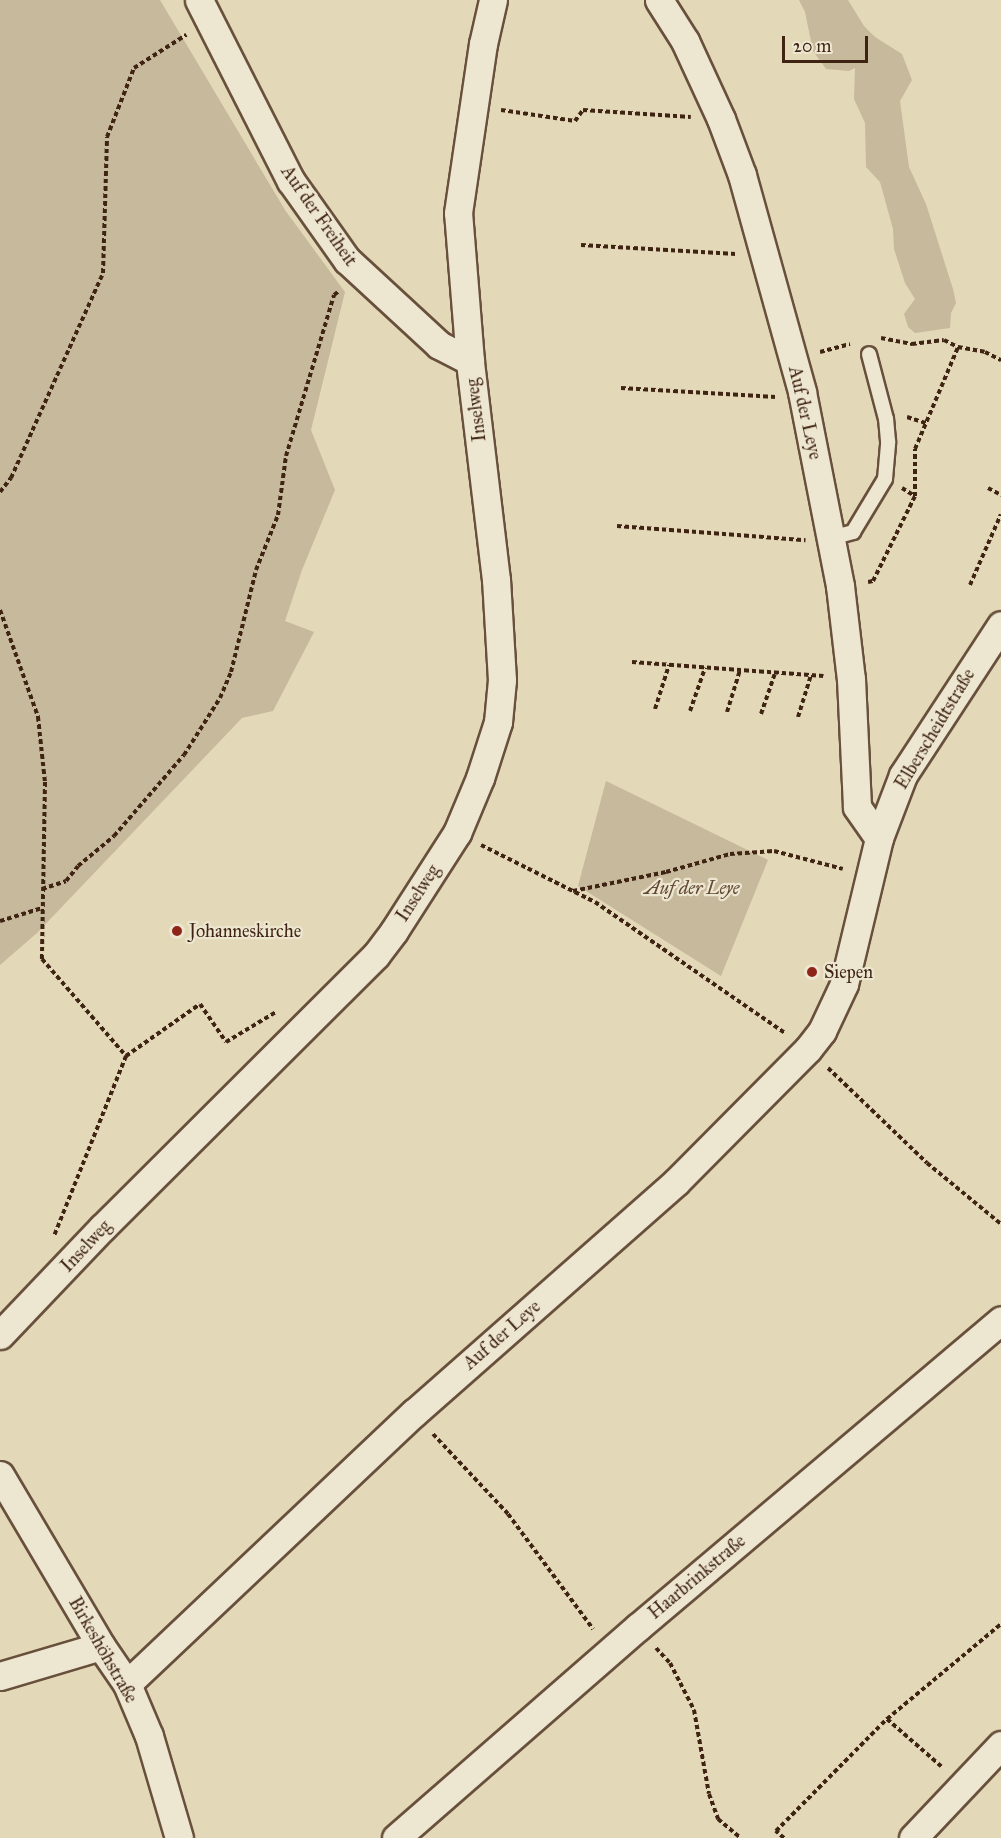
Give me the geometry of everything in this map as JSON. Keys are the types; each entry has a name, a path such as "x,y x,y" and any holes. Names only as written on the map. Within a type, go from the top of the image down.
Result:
{"street":[{"path":"473,106 493,0"},
{"name":"Auf der Leye","path":"127,1684 414,1413 676,1182 808,1049 822,1031 844,984 879,838 857,807 851,679 840,586 802,392 742,176 721,119 685,41 659,0"},
{"name":"Auf der Freiheit","path":"204,10 291,181 359,273 439,345 470,362"},
{"name":"Inselweg","path":"0,1335 128,1203 376,955 457,834 480,778 498,722 502,681 496,580 464,305 458,213 473,106"},
{"name":"Elberscheidtstraße","path":"879,838 903,775 1001,625"},
{"name":"Haarbrinkstraße","path":"396,1838 638,1627 1001,1320"},
{"name":"Birkeshöhstraße","path":"0,1475 101,1646 127,1684 149,1736 179,1838"},
{"path":"0,1676 101,1646"},
{"path":"913,1838 1001,1745"}],"lane":[{"path":"831,540 853,532 885,479 888,441 886,419 869,354"}],"path":[{"path":"0,492 11,478 103,273 107,137 134,68 204,10"},
{"path":"473,106 575,121 583,110 721,119"},
{"path":"581,244 765,256"},
{"path":"42,889 66,881 78,866 114,836 184,755 220,698 231,672 256,570 278,515 286,456 334,295 359,273"},
{"path":"944,340 958,347 985,352 1001,360"},
{"path":"873,581 915,496 915,449 958,347"},
{"path":"621,388 783,398 802,392"},
{"path":"908,417 926,423"},
{"path":"988,488 1001,495"},
{"path":"970,585 1001,514"},
{"path":"617,526 831,540"},
{"path":"0,610 38,717 45,782 42,959 126,1056"},
{"path":"632,662 851,679"},
{"path":"656,709 669,665"},
{"path":"690,711 705,668"},
{"path":"727,712 740,670"},
{"path":"761,714 775,673"},
{"path":"798,717 811,675"},
{"path":"457,834 595,902 808,1049 927,1163 1001,1224"},
{"path":"573,891 666,872 730,854 774,851 870,875"},
{"path":"0,921 42,908"},
{"path":"51,1242 126,1056 200,1004 226,1042 286,1006"},
{"path":"414,1413 508,1514 610,1652"},
{"path":"784,1838 776,1831 887,1719 1001,1624"},
{"path":"638,1627 670,1663 694,1710 709,1794 718,1819 741,1838"},
{"path":"887,1719 962,1786"}],"green space":[{"path":"0,0 160,0 285,210 345,292 311,430 335,490 302,570 285,621 314,632 273,711 242,718 37,933 0,965"},
{"path":"799,0 848,0 864,26 875,37 902,54 912,80 900,101 909,167 926,204 953,289 956,303 951,313 950,328 915,333 908,327 904,314 915,299 905,283 894,249 893,229 880,182 866,167 865,123 854,99 855,68 849,71 826,69 813,51 805,12"},
{"name":"Auf der Leye","path":"606,781 768,860 721,976 578,886"}],"place":[{"name":"Johanneskirche","path":"177,931"},
{"name":"Siepen","path":"812,972"}]}
